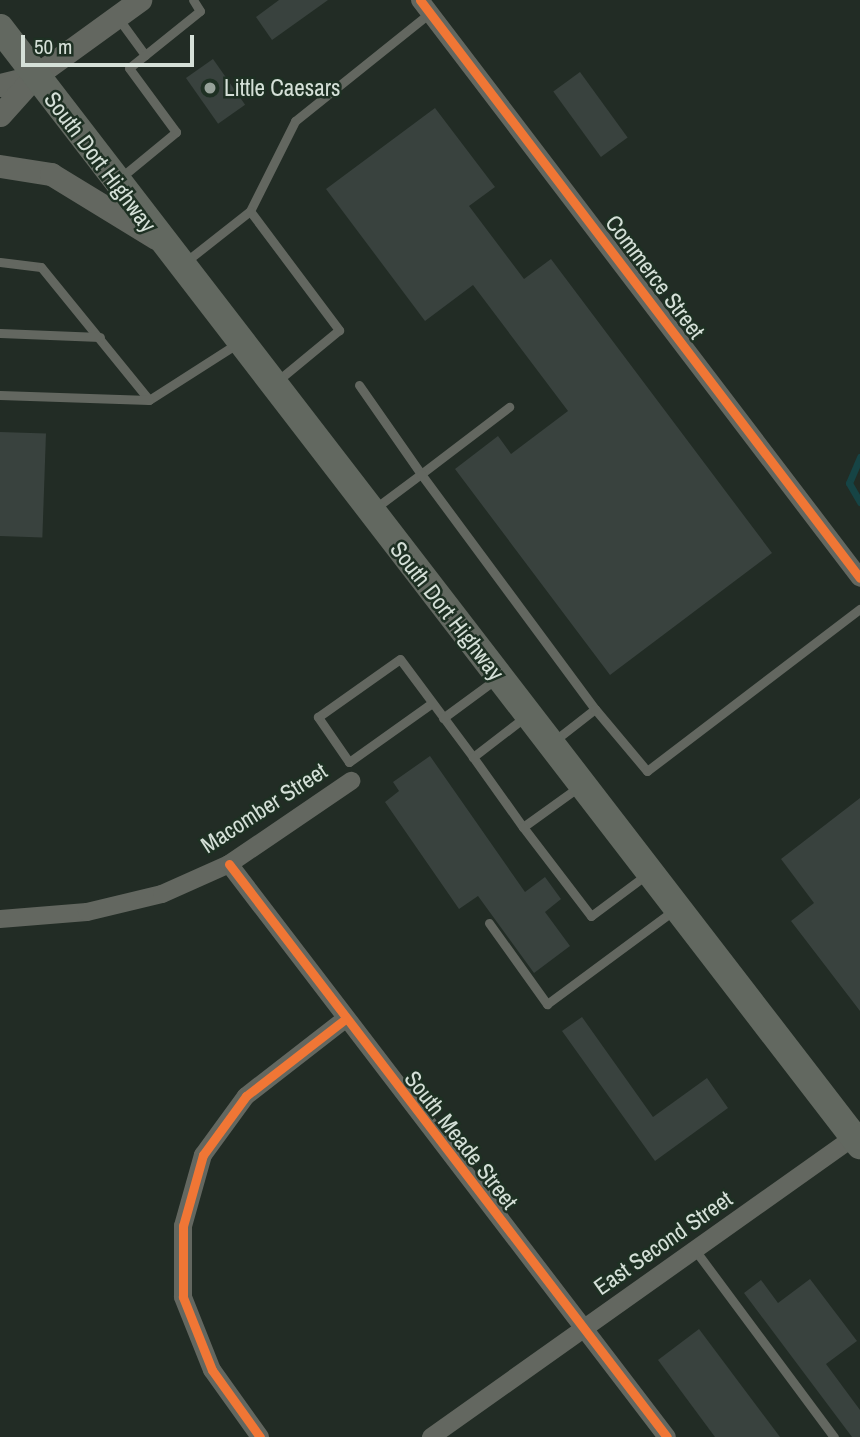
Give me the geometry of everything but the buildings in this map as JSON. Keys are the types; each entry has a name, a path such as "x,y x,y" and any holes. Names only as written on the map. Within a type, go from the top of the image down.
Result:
{"main road":[{"name":"South Dort Highway","path":"0,28 156,238 858,1138"}],"street":[{"path":"0,115 35,76 141,0"},
{"name":"Commerce Street","path":"425,7 860,578"},
{"path":"0,85 35,76"},
{"path":"0,166 51,173 156,238"},
{"name":"Macomber Street","path":"0,919 87,912 162,894 229,864 351,781"},
{"name":"South Meade Street","path":"229,864 344,1020 667,1437"},
{"path":"260,1437 212,1370 183,1297 183,1226 203,1155 246,1096 344,1020"},
{"name":"East Second Street","path":"431,1437 858,1138"}],"lane":[{"path":"115,183 176,132 130,68 200,11 193,0"},
{"path":"179,266 250,211 295,121 425,7"},
{"path":"117,17 145,55"},
{"path":"250,211 339,330 272,386"},
{"path":"0,262 41,267 149,400"},
{"path":"0,333 100,337"},
{"path":"0,395 149,400 238,343"},
{"path":"359,385 421,474 595,709 647,771 860,609"},
{"path":"370,512 509,407"},
{"path":"432,703 349,762 318,718 400,659 591,916 649,873"},
{"path":"443,718 498,678"},
{"path":"550,744 595,709"},
{"path":"473,757 527,715"},
{"path":"523,827 581,785"},
{"path":"489,923 547,1004 677,908"},
{"path":"695,1250 834,1437"}],"waterway":[{"path":"860,457 849,483 860,502"}],"cycle path":[{"path":"420,0 860,578"},
{"path":"229,864 667,1437"},
{"path":"260,1437 212,1370 183,1297 183,1226 203,1155 246,1096 344,1020"}],"place":[{"name":"Little Caesars","path":"210,88"}]}
